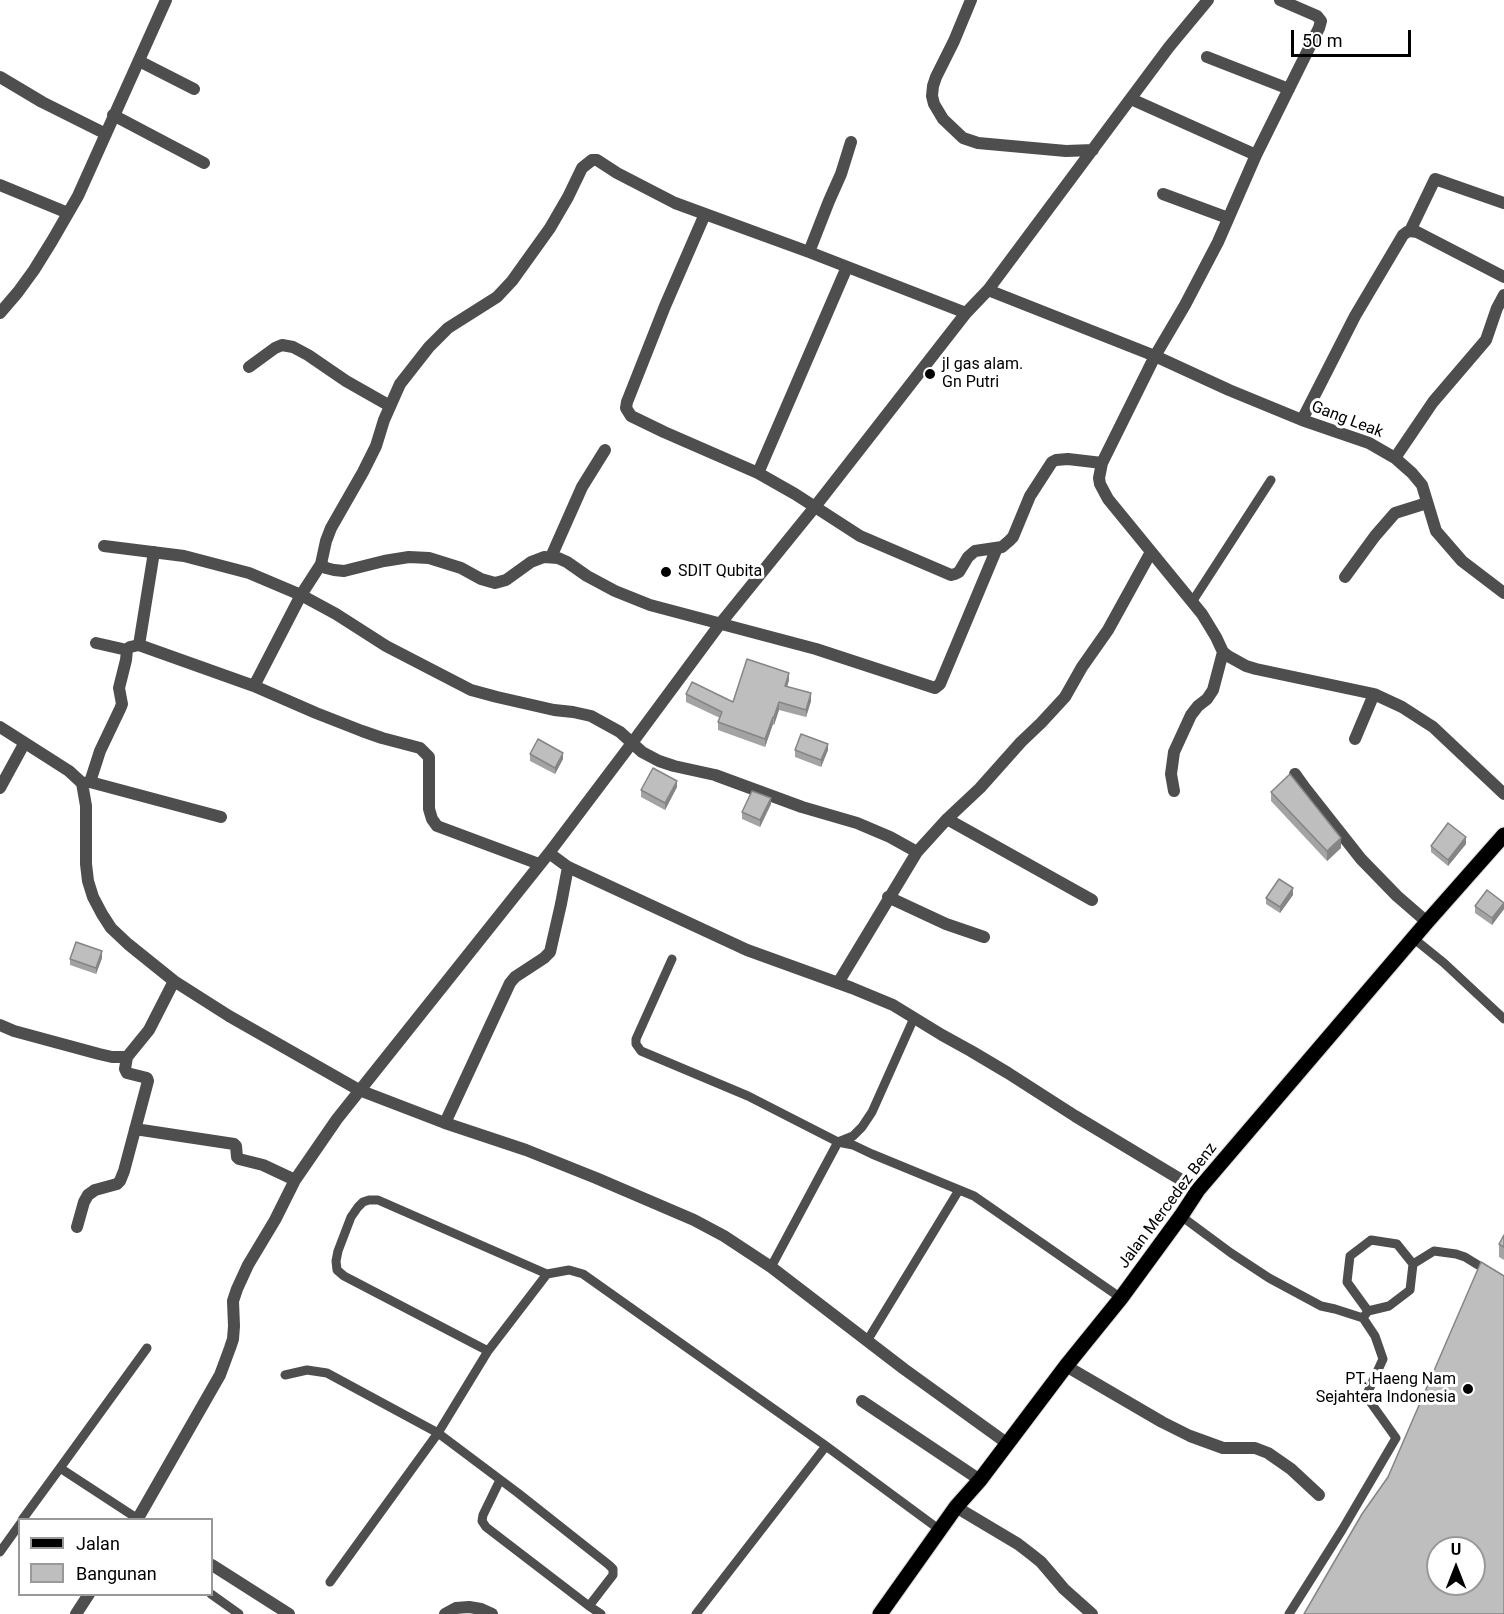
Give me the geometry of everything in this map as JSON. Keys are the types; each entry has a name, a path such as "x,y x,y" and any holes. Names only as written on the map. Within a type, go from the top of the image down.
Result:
{"main road":[{"name":"Jalan Mercedez Benz","path":"880,1614 957,1507 1121,1298 1198,1190 1426,922 1504,835"}],"street":[{"path":"0,312 34,270 68,213 97,156 113,115 166,0"},
{"path":"971,0 933,86 934,104 943,119 963,138 978,143 1066,151 1093,150"},
{"path":"139,1518 220,1375 232,1339 233,1301 248,1265 275,1220 295,1180 337,1119 549,853 720,624 966,313 988,290 1169,47 1208,0"},
{"path":"1280,0 1317,16 1321,21 1319,28 1256,155 1218,242 1155,356 1102,463 1100,484 1103,491 1210,626 1223,652 1236,661 1256,669 1374,694 1402,706 1433,727 1504,794"},
{"path":"1207,57 1289,89"},
{"path":"139,61 194,89"},
{"path":"0,77 42,102 106,134"},
{"path":"1131,99 1256,155"},
{"path":"113,115 204,163"},
{"path":"809,252 841,174 851,142"},
{"path":"254,686 301,595 321,564 331,528 376,446 400,384 437,339 457,322 497,297 520,273 550,228 582,168 589,161 597,160 633,182 675,203 966,313"},
{"path":"1302,420 1355,316 1403,235 1410,231 1435,179 1504,203"},
{"path":"0,185 68,213"},
{"path":"1163,194 1228,218"},
{"path":"705,214 627,402 628,413 637,420 758,473 860,536 947,574 955,574 975,550 1006,545 1013,537 1030,496 1052,462 1068,459 1102,463"},
{"path":"1410,231 1417,232 1504,277"},
{"path":"758,473 847,267"},
{"name":"Gang Leak","path":"988,290 1155,356 1302,420 1369,444 1395,458 1422,485 1436,531 1462,561 1504,593"},
{"path":"1395,458 1433,402 1486,340 1504,295"},
{"path":"249,367 275,348 282,345 293,347 390,406"},
{"path":"551,557 582,487 605,450"},
{"path":"1345,577 1395,513 1427,503"},
{"path":"104,546 190,557 273,582 336,614 386,646 471,690 554,710 591,716 613,728 642,752 659,761 716,775 802,807 857,823 890,837 916,852"},
{"path":"321,564 326,568 344,571 409,557 429,558 495,583 506,580 531,562 551,557 567,562 599,583 632,599 671,612 816,649 935,688 940,684 997,548"},
{"path":"139,645 154,552"},
{"path":"838,983 916,852 1065,697 1082,667 1108,630 1151,552"},
{"path":"96,643 127,650 139,645 254,686 362,731 420,748 429,757 429,809 437,826 539,864"},
{"path":"127,650 119,688 122,704 86,782 86,864 93,897 102,915 111,928 128,944 174,981 229,1016 359,1090 445,1123 526,1150 653,1202 724,1236 771,1267 946,1401 1008,1444"},
{"path":"1174,792 1171,774 1174,752 1191,715 1213,690 1223,652"},
{"path":"1355,739 1374,694"},
{"path":"0,727 86,782 221,817"},
{"path":"0,788 24,744"},
{"path":"1295,774 1361,859 1426,922"},
{"path":"947,819 1092,900"},
{"path":"549,853 568,867 747,950 892,1005 1198,1190"},
{"path":"445,1123 510,983 550,952 568,867"},
{"path":"888,897 939,921 984,937"},
{"path":"77,1227 88,1195 95,1190 117,1184 124,1171 148,1082 147,1078 127,1073 125,1069 127,1057 149,1030 174,981"},
{"path":"0,1025 14,1031 99,1054 127,1057"},
{"path":"135,1129 234,1144 238,1158 263,1165 295,1180"},
{"path":"1066,1366 1190,1436 1223,1448 1254,1448 1268,1453 1291,1469 1319,1496"},
{"path":"862,1401 980,1480"},
{"path":"957,1507 1031,1554 1064,1589 1092,1614"},
{"path":"213,1566 289,1614"},
{"path":"76,1614 88,1596"},
{"path":"445,1614 456,1608 469,1607 492,1614"}],"lane":[{"path":"1192,602 1271,480"},
{"path":"1413,938 1504,1018"},
{"path":"672,959 636,1039 638,1048 748,1096 838,1142 853,1144 974,1196 1121,1298"},
{"path":"771,1267 838,1142 853,1136 872,1112 914,1018"},
{"path":"867,1341 959,1190"},
{"path":"488,1351 344,1276 337,1270 338,1251 351,1217 363,1202 378,1200 547,1274 570,1270 583,1274 826,1446 940,1530"},
{"path":"1181,1216 1269,1278 1321,1306 1335,1309 1365,1315 1389,1306 1410,1290 1413,1264 1397,1244 1388,1242 1371,1240 1350,1256 1347,1282 1365,1315 1375,1336 1383,1359 1366,1396 1396,1438 1289,1614"},
{"path":"1413,1264 1434,1251 1456,1254 1504,1281"},
{"path":"330,1582 438,1433 488,1351 547,1274"},
{"path":"23,1518 147,1348"},
{"path":"285,1375 307,1370 327,1373 438,1433 500,1480 601,1557 613,1569 612,1576 589,1606"},
{"path":"696,1614 826,1446"},
{"path":"60,1467 136,1518"},
{"path":"500,1480 483,1515 482,1521 486,1527 602,1614"},
{"path":"0,1552 18,1527"},
{"path":"213,1595 238,1614"}],"building":[{"path":"747,659 789,673 785,686 811,693 806,710 779,702 765,739 718,722 722,712 686,694 692,682 733,702"},
{"path":"801,734 828,744 821,760 795,750"},
{"path":"538,739 563,753 555,768 530,754"},
{"path":"653,768 677,781 665,803 641,790"},
{"path":"1290,774 1341,838 1327,851 1271,792"},
{"path":"752,791 771,798 760,820 742,812"},
{"path":"1448,823 1466,837 1448,860 1431,846"},
{"path":"1279,879 1293,888 1280,907 1266,898"},
{"path":"1487,890 1504,903 1492,918 1475,906"},
{"path":"76,942 102,951 96,968 70,959"},
{"path":"1504,1235 1504,1247 1499,1244"},
{"name":"PT. Haeng Nam Sejahtera Indonesia","path":"1481,1262 1504,1276 1504,1614 1304,1614 1362,1514 1388,1477"}],"place":[{"name":"jl gas alam. Gn Putri","path":"930,374"},
{"name":"SDIT Qubita","path":"666,572"},
{"name":"PT. Haeng Nam Sejahtera Indonesia","path":"1468,1389"}]}
